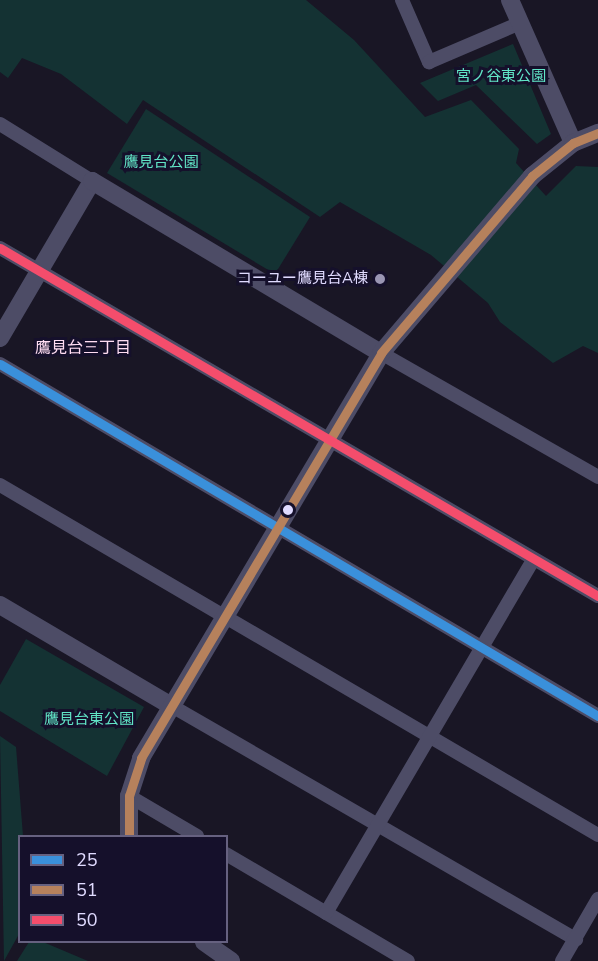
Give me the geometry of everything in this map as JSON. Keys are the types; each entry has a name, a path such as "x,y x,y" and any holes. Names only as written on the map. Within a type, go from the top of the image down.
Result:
{"street":[{"path":"402,0 429,62 520,23"},
{"path":"510,0 573,143"},
{"path":"0,124 381,353 598,477"},
{"path":"129,835 129,796 141,758 274,529 381,353 532,176 573,143 598,133"},
{"path":"0,338 92,181"},
{"path":"0,248 328,441 598,596"},
{"path":"0,364 274,529 598,716"},
{"path":"0,485 598,835"},
{"path":"326,913 376,823 533,560"},
{"path":"0,605 576,939"},
{"path":"129,796 194,835"},
{"path":"228,855 408,961"},
{"path":"562,961 598,900"},
{"path":"205,943 231,961"}],"green space":[{"path":"0,0 306,0 354,40 425,117 471,100 519,149 516,163 546,196 576,166 598,167 598,353 583,346 553,363 500,322 488,303 431,255 340,202 320,217 143,100 127,124 61,74 22,58 8,78 0,72"},
{"name":"宮ノ谷東公園","path":"513,44 551,134 537,144 476,85 438,101 420,83"},
{"name":"鷹見台公園","path":"146,109 310,217 275,274 107,173"},
{"name":"鷹見台東公園","path":"26,639 144,707 107,776 0,711 0,685"},
{"path":"0,736 16,747 23,835 18,835 18,936 4,961"},
{"path":"28,943 45,943 88,961 17,961"}],"transit line":[{"name":"51","path":"129,835 129,796 141,758 381,353 532,176 573,143 598,133"},
{"name":"50","path":"0,248 598,596"},
{"name":"25","path":"0,364 598,716"}],"place":[{"name":"コーユー鷹見台A棟","path":"380,279"}],"district":[{"name":"鷹見台三丁目","path":"83,348"}]}
